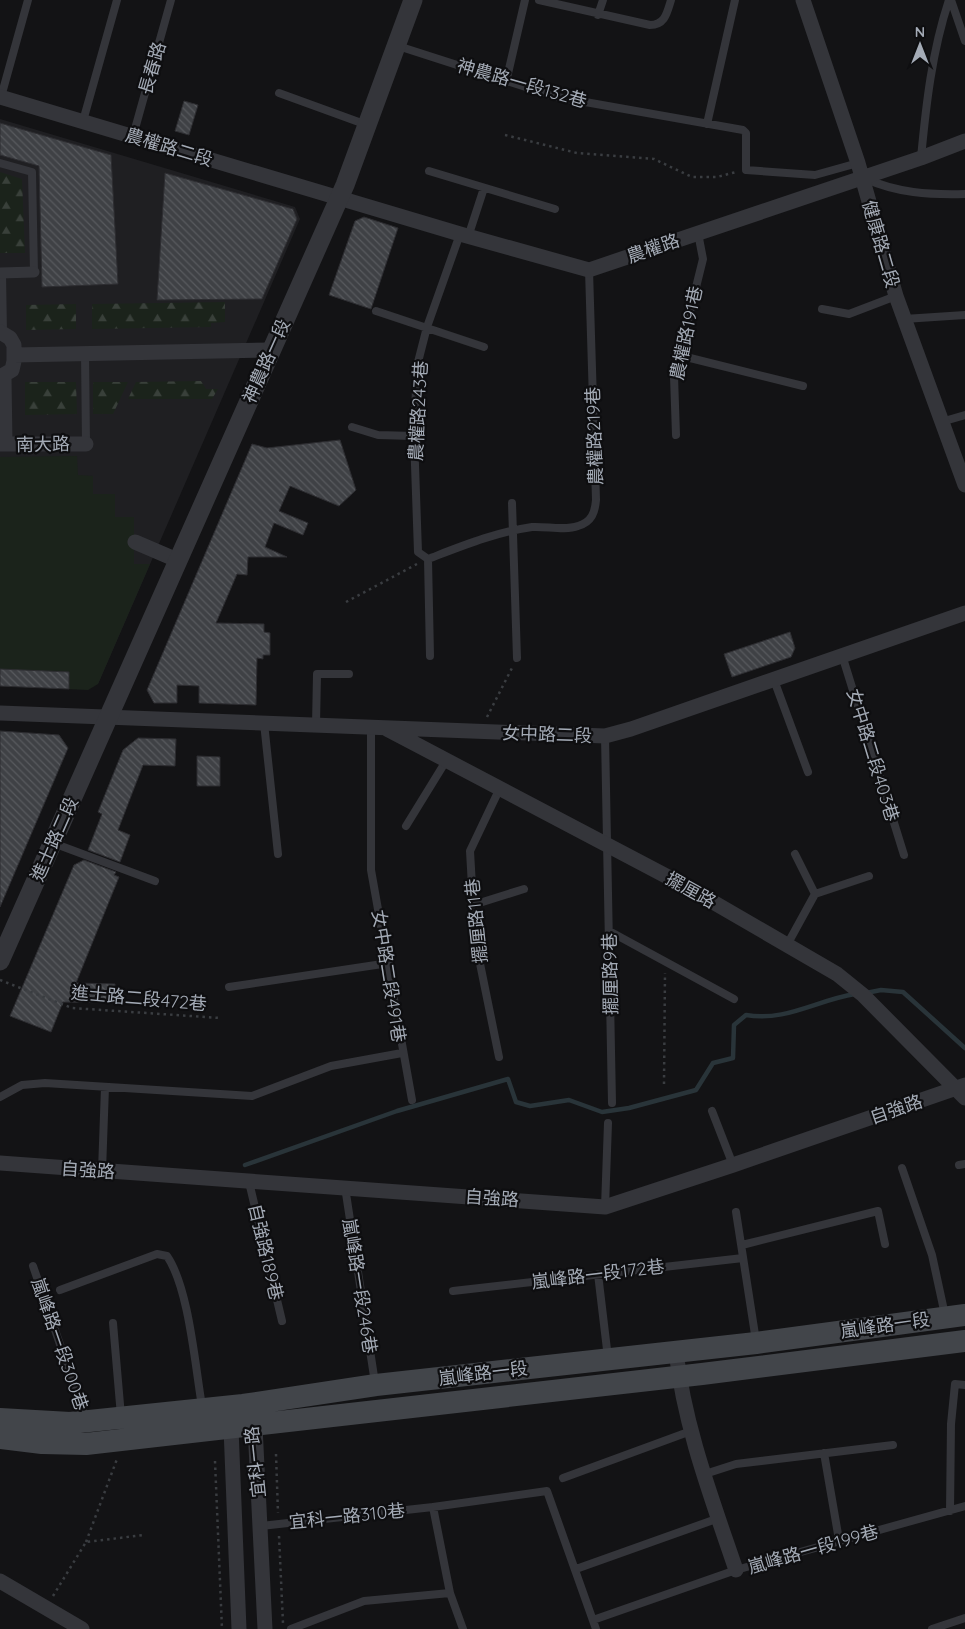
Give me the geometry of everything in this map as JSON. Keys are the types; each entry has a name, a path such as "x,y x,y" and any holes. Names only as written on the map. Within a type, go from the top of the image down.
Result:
{"main road":[{"name":"嵐峰路一段","path":"0,1438 66,1444 203,1408 243,1405 376,1385 676,1350 756,1343 955,1316"},
{"name":"嵐峰路一段","path":"0,1419 51,1423 87,1422 123,1429 255,1426 965,1341"}],"street":[{"name":"神農路一段","path":"109,717 338,198 398,46 413,0"},
{"name":"健康路二段","path":"803,0 860,170 896,296 965,485"},
{"name":"農權路二段","path":"0,97 338,198"},
{"name":"農權路","path":"589,270 698,233 860,170 921,158 965,141"},
{"path":"338,198 464,236 589,270"},
{"path":"1,273 34,272"},
{"path":"1,332 10,338 14,354 12,370 2,377 2,444"},
{"path":"14,354 270,350"},
{"name":"南大路","path":"2,444 86,444"},
{"path":"136,542 177,560"},
{"name":"女中路二段","path":"0,712 605,736 774,680 965,613"},
{"name":"進士路二段","path":"0,961 9,934 109,717"},
{"name":"擺厘路","path":"378,727 607,844 837,974 863,994 962,1090"},
{"name":"自強路","path":"0,1163 605,1207 962,1090"},
{"name":"嵐峰路一段199巷","path":"676,1350 679,1376 691,1431 736,1570"},
{"name":"宜科一路","path":"243,1405 255,1426 265,1629"},
{"name":"宜科一路","path":"240,1629 230,1428 243,1405"},
{"path":"0,1581 82,1629"}],"lane":[{"path":"0,97 28,0"},
{"path":"83,121 117,0"},
{"name":"長春路","path":"133,136 171,0"},
{"path":"506,82 525,0"},
{"path":"539,0 598,15 650,25 657,25 662,22 671,0"},
{"path":"598,15 603,0"},
{"path":"707,124 735,0"},
{"path":"950,0 965,41"},
{"path":"921,158 925,116 938,33 950,0"},
{"name":"神農路一段132巷","path":"398,46 556,97 743,130 746,133 746,170"},
{"path":"279,93 367,125"},
{"path":"0,163 32,172 34,272"},
{"path":"746,170 816,175 860,170 884,187 924,195 965,194"},
{"path":"429,171 555,209"},
{"name":"農權路243巷","path":"428,559 418,552 414,436 417,366 427,327 484,188"},
{"name":"農權路191巷","path":"676,435 674,376 703,259 698,233"},
{"name":"農權路219巷","path":"428,559 488,536 512,530 534,527 578,527 589,520 595,512 589,270"},
{"path":"1,273 1,332"},
{"path":"822,308 849,314 896,296"},
{"path":"376,311 484,347"},
{"path":"904,319 965,315"},
{"path":"85,353 86,444"},
{"path":"678,354 803,386"},
{"path":"941,422 965,415"},
{"path":"352,427 378,435 414,436"},
{"path":"512,503 517,658"},
{"path":"428,559 430,656"},
{"name":"女中路二段403巷","path":"842,655 904,855"},
{"path":"316,725 317,674 349,674"},
{"path":"774,680 808,772"},
{"path":"264,723 278,854"},
{"name":"女中路二段491巷","path":"0,1097 22,1085 45,1083 252,1096 331,1066 402,1053 390,963 371,870 378,727"},
{"name":"擺厘路9巷","path":"605,736 612,1103"},
{"path":"406,826 446,761"},
{"name":"擺厘路11巷","path":"499,790 470,851 475,939 499,1057"},
{"path":"53,842 155,881"},
{"path":"795,854 814,894"},
{"path":"786,945 814,894 869,876"},
{"path":"473,905 524,888"},
{"path":"609,931 734,999"},
{"path":"229,987 390,963"},
{"path":"402,1053 412,1100"},
{"path":"102,1171 104,1086"},
{"path":"712,1111 733,1165"},
{"path":"605,1207 608,1123"},
{"path":"902,1168 955,1316"},
{"name":"自強路189巷","path":"249,1182 282,1321"},
{"name":"嵐峰路一段246巷","path":"344,1187 376,1385"},
{"path":"742,1245 878,1211 885,1244"},
{"path":"736,1212 756,1343"},
{"path":"60,1290 157,1254 167,1256 173,1265 183,1293 203,1408"},
{"name":"嵐峰路一段172巷","path":"453,1291 743,1258"},
{"name":"嵐峰路一段300巷","path":"33,1266 87,1422"},
{"path":"598,1274 608,1358"},
{"path":"113,1323 123,1429"},
{"path":"950,1511 951,1424 955,1384 965,1385"},
{"path":"563,1478 691,1431"},
{"path":"705,1474 736,1464 893,1446"},
{"path":"824,1453 839,1540"},
{"name":"宜科一路310巷","path":"261,1526 434,1507 547,1491 576,1569"},
{"name":"嵐峰路一段199巷","path":"736,1570 965,1506"},
{"path":"434,1507 450,1593 463,1629"},
{"path":"596,1629 576,1569 719,1518"},
{"path":"593,1620 736,1570"},
{"path":"291,1629 364,1602 450,1593"},
{"path":"932,1629 965,1618"}],"path":[{"path":"505,134 577,153 654,159 692,177 717,177 746,170"},
{"path":"346,602 428,559"},
{"path":"482,731 490,710 517,658"},
{"path":"664,1084 665,960"},
{"name":"進士路二段472巷","path":"0,980 72,1008 220,1018"},
{"path":"45,1607 86,1542 123,1429"},
{"path":"276,1454 283,1629"},
{"path":"215,1461 222,1629"},
{"path":"86,1542 144,1535"}],"shaded area":[{"path":"0,119 295,207 300,219 98,684 0,686"}],"green space":[{"path":"0,172 22,179 25,253 0,253"},
{"path":"225,302 225,322 211,323 211,327 92,329 92,304"},
{"path":"76,304 76,329 26,330 26,305"},
{"path":"201,381 206,389 218,389 212,399 128,399 136,382"},
{"path":"25,382 76,382 77,414 25,415"},
{"path":"93,382 128,382 113,414 93,414"},
{"path":"77,456 78,475 93,476 93,494 115,494 115,517 134,517 134,564 150,564 98,684 88,690 0,686 0,457"}],"building":[{"path":"184,101 198,105 189,135 175,131"},
{"path":"0,123 111,155 118,284 42,287 39,166 0,155"},
{"path":"165,173 293,209 297,219 262,299 157,300"},
{"path":"364,217 398,228 371,309 329,295 355,221"},
{"path":"340,440 356,490 339,506 290,486 279,511 308,523 303,535 274,523 265,547 287,557 248,557 247,575 237,574 216,623 264,624 264,632 270,633 270,655 263,655 263,659 257,658 256,705 199,703 199,686 177,685 177,703 154,703 147,690 252,444 267,448"},
{"path":"790,632 795,648 791,657 732,677 724,654"},
{"path":"0,669 69,672 69,689 0,686"},
{"path":"0,731 59,735 68,748 0,907"},
{"path":"138,738 176,739 175,766 143,765 118,830 130,835 120,862 88,850 102,814 98,812 123,750"},
{"path":"197,756 220,757 220,786 197,786"},
{"path":"84,860 116,872 114,875 119,877 76,983 115,984 114,1003 63,1002 51,1032 10,1016 74,865"}],"waterway":[{"path":"866,993 881,990 903,992 965,1048"},
{"path":"245,1165 397,1111 508,1079 516,1102 530,1106 569,1100 602,1112 629,1108 696,1090 713,1063 733,1058 734,1025 746,1015 774,1016 855,994"}]}
